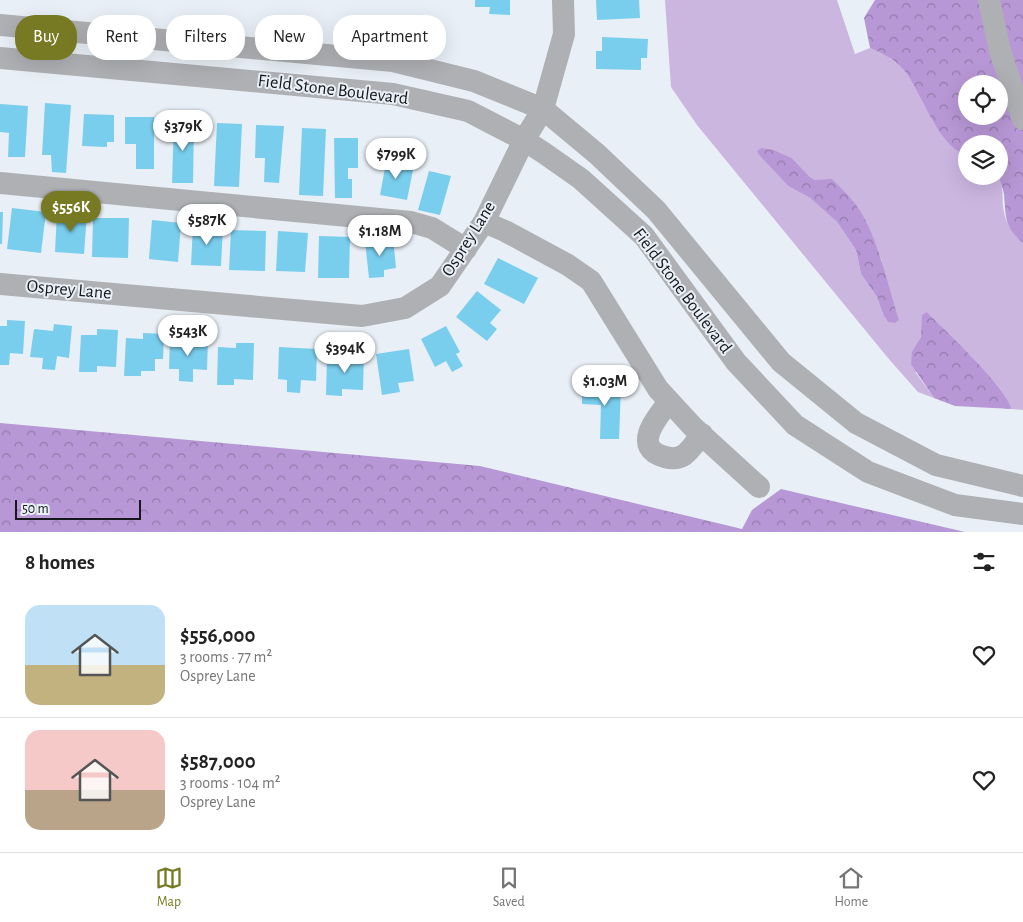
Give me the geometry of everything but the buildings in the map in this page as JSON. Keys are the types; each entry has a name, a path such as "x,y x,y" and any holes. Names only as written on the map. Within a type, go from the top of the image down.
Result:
{"street":[{"name":"Osprey Lane","path":"0,284 362,316 405,308 440,286 466,249 484,222 524,140 543,109 564,34 563,0"},
{"path":"989,0 1000,51 1023,119"},
{"name":"Field Stone Boulevard","path":"0,25 393,61 474,81 543,109 597,154 656,210 780,362 856,423 936,465 1023,486"},
{"name":"Field Stone Boulevard","path":"0,58 393,94 468,111 524,140 580,180 644,236 736,362 795,426 868,472 955,505 1023,514"},
{"path":"0,183 411,222 432,228 466,249"},
{"path":"484,222 505,231 574,268 591,281 626,341 669,402 760,487"},
{"path":"669,402 653,422 648,442 652,450 660,456 678,458 685,454 702,434"}],"shaded area":[{"path":"665,0 837,0 855,54 870,48 884,54 902,67 921,95 934,123 958,150 958,185 1001,185 1005,216 1014,233 1023,243 1023,410 1012,409 1007,399 987,373 927,312 920,340 916,373 934,398 918,392 697,125 671,87","holes":["774,150 792,158 815,180 881,258 888,289 883,314 877,297 861,274 856,250 837,222 810,198 788,186 759,155"]}],"green space":[{"path":"875,0 1023,0 1023,243 1009,227 1001,185 1008,185 1008,135 958,135 958,151 956,150 938,130 903,69 896,62 870,48 864,18"},
{"path":"761,148 774,150 792,158 815,180 832,179 853,201 869,227 875,242 899,320 895,323 888,322 877,297 861,274 856,250 837,222 810,198 788,186 759,155 757,151"},
{"path":"927,312 987,373 1007,399 1012,409 955,406 934,398 911,364 912,352 921,337 922,315"},
{"path":"0,423 480,466 742,529 752,510 781,489 965,532 0,532"}]}
